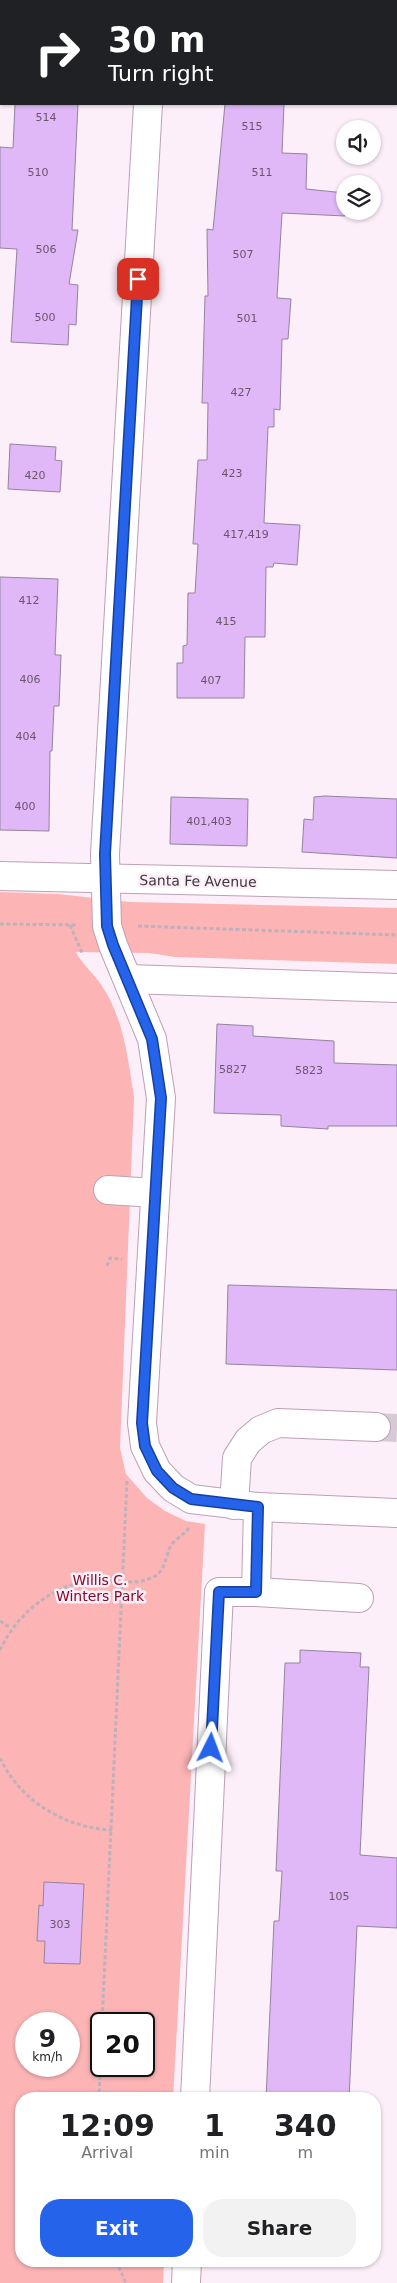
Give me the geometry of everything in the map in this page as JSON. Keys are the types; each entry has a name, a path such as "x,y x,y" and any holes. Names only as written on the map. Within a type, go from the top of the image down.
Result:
{"street":[{"path":"148,105 105,879 107,926 152,1039 159,1074 161,1098 142,1423 145,1446 157,1471 173,1488 191,1499 246,1506 397,1513"},
{"name":"Santa Fe Avenue","path":"0,876 397,885"},
{"path":"128,979 397,988"},
{"path":"108,1190 156,1194"},
{"path":"256,1592 246,1506 237,1458 248,1441 262,1430 278,1423 376,1427"},
{"path":"194,2092 219,1592 256,1592 359,1598"},
{"path":"186,2283 187,2267"}],"path":[{"path":"0,924 83,925"},
{"path":"130,926 397,935"},
{"path":"107,1266 110,1258 124,1259"},
{"path":"0,1650 11,1628 29,1610 65,1588 85,1582 151,1578 163,1569 172,1544 191,1526"},
{"path":"0,1621 11,1628"},
{"path":"0,1758 5,1769 18,1785 34,1802 46,1810 76,1824 112,1830"},
{"path":"99,2092 100,2077"},
{"path":"119,2267 126,2283"}],"green space":[{"name":"Willis C. Winters Park","path":"0,892 58,894 130,902 397,908 397,964 175,957 149,953 76,952 102,986 115,1012 124,1040 134,1097 120,1448 126,1474 147,1498 165,1511 186,1521 205,1524 173,2092 15,2092 15,2267 164,2267 163,2283 0,2283"}],"building":[{"path":"15,105 78,105 72,230 78,230 69,284 78,285 76,325 69,324 68,345 11,342 17,249 0,248 0,147 13,148"},
{"path":"225,105 284,105 282,153 307,154 306,189 336,192 336,216 282,213 277,298 291,299 288,339 282,339 280,410 274,409 274,427 268,427 264,523 300,525 297,565 274,563 273,567 266,567 265,637 245,637 244,698 177,698 177,663 183,663 183,646 187,645 188,593 195,593 198,544 193,544 198,460 207,460 208,403 202,403 205,296 208,296 207,229 213,230"},
{"path":"10,444 56,447 55,460 62,461 60,492 8,489"},
{"path":"0,577 58,579 55,655 61,655 59,706 54,706 52,751 50,751 49,831 0,830"},
{"path":"171,797 248,799 247,846 170,844"},
{"path":"314,797 397,799 397,858 302,852 304,819 313,820"},
{"path":"217,1024 253,1026 253,1036 334,1041 334,1063 397,1065 397,1126 328,1126 328,1129 281,1126 281,1115 214,1113"},
{"path":"228,1285 397,1290 397,1370 226,1364"},
{"path":"300,1650 361,1653 360,1667 369,1667 360,1855 397,1858 397,1928 357,1926 349,2092 266,2092 274,1921 279,1921 282,1871 276,1871 285,1663 300,1663"},
{"path":"44,1882 84,1884 80,1964 44,1963 45,1941 37,1941 39,1905 43,1906"}],"tunnel":[{"path":"376,1427 397,1428"}],"route":[{"path":"138,279 105,854 107,926 152,1039 159,1074 161,1098 142,1423 145,1446 157,1471 173,1488 191,1499 258,1507 256,1592 219,1592 211,1748"}]}
